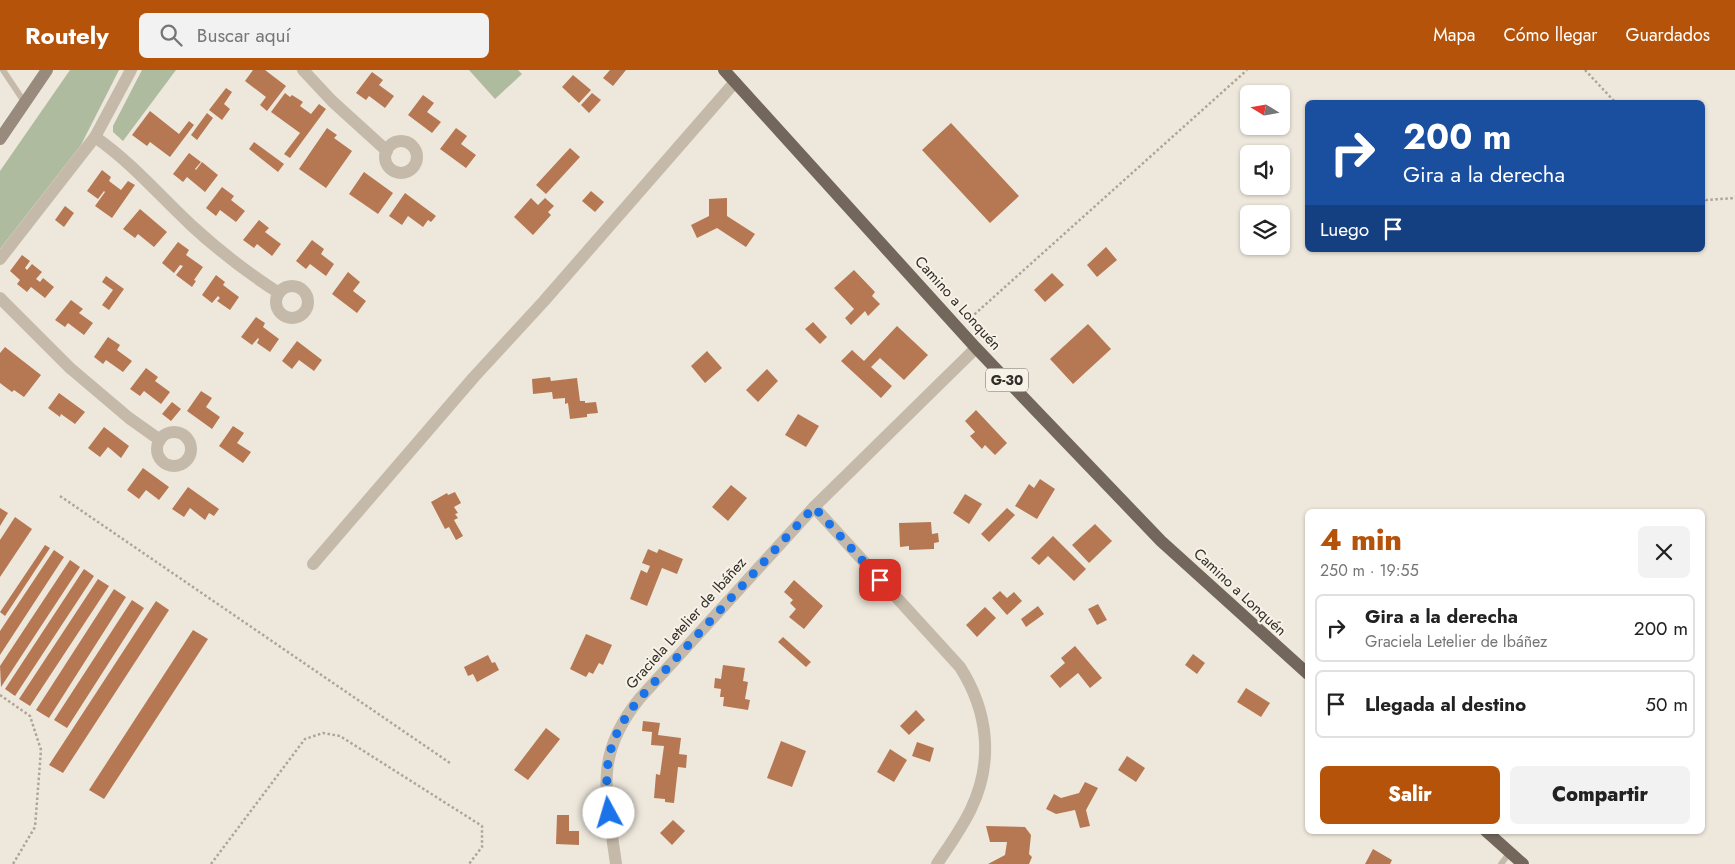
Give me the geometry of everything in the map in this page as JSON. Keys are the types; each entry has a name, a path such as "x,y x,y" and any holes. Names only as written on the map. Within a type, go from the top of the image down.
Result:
{"main road":[{"name":"Camino a Lonquén","path":"724,70 976,348 1161,541 1305,671"},
{"path":"1489,834 1523,864"}],"street":[{"path":"0,139 47,70"},
{"path":"0,259 95,137 131,70"},
{"path":"303,70 332,101 387,151"},
{"path":"313,564 474,377 735,82"},
{"path":"95,137 127,161 214,245 279,293"},
{"path":"0,298 70,368 121,412 160,440"},
{"name":"Graciela Letelier de Ibáñez","path":"616,864 606,779 609,755 619,730 640,698 814,507 976,348"},
{"path":"814,507 960,668 974,691 979,704 986,747 986,762 982,779 966,819 937,864"}],"lane":[{"path":"3,70 25,103"},
{"path":"1501,864 1510,852"}],"path":[{"path":"959,329 1246,70"},
{"path":"1585,70 1614,100"},
{"path":"1705,199 1735,198"},
{"path":"60,496 450,763"},
{"path":"0,695 30,716 41,750 35,827 13,864"},
{"path":"211,864 305,739 323,733 340,736 482,826 482,847 469,864"}],"green space":[{"path":"70,70 119,70 81,145 0,249 0,171"},
{"path":"142,70 176,70 123,141 113,132 113,126"},
{"path":"469,70 518,70 522,74 495,99"}],"building":[{"path":"253,70 265,70 286,86 267,111 260,105 266,97 245,81"},
{"path":"610,70 626,70 613,86 603,78"},
{"path":"372,72 383,80 379,85 394,96 385,108 369,96 366,100 356,93"},
{"path":"573,75 591,90 579,103 562,87"},
{"path":"226,88 232,92 224,104 230,109 222,120 209,110"},
{"path":"285,93 303,102 300,106 311,114 319,104 326,109 290,158 284,154 300,133 271,112"},
{"path":"592,93 601,100 589,113 581,105"},
{"path":"423,95 434,103 427,112 441,122 432,133 408,115"},
{"path":"150,111 179,134 189,121 194,125 170,157 150,142 147,146 132,135"},
{"path":"207,113 213,118 197,140 191,135"},
{"path":"951,123 1019,196 990,223 922,150"},
{"path":"327,128 337,135 334,138 352,151 326,188 299,169"},
{"path":"456,128 467,136 461,144 476,155 466,168 440,149"},
{"path":"254,142 284,164 278,172 249,149"},
{"path":"570,148 580,157 546,194 536,185"},
{"path":"189,153 201,162 196,170 202,162 218,175 205,192 187,177 183,182 173,174"},
{"path":"102,170 111,177 109,181 121,190 128,181 135,185 112,218 95,206 105,192 98,199 87,191"},
{"path":"364,172 393,193 378,214 349,194"},
{"path":"222,187 234,196 231,200 245,211 236,222 220,210 216,216 206,208"},
{"path":"591,191 604,202 595,212 582,201"},
{"path":"405,193 436,216 431,222 428,220 423,227 408,216 402,225 389,216"},
{"path":"531,198 538,205 545,198 554,206 548,212 551,215 533,235 514,217"},
{"path":"727,198 727,216 755,234 746,247 717,228 697,238 691,225 709,216 709,199"},
{"path":"65,206 74,213 64,227 55,220"},
{"path":"140,209 167,232 154,247 138,234 135,238 123,229"},
{"path":"259,220 269,228 265,232 281,244 272,256 257,244 254,248 243,240"},
{"path":"312,240 324,249 321,254 334,264 326,276 310,264 306,269 296,261"},
{"path":"178,242 189,250 186,255 203,267 194,280 196,281 192,287 176,275 183,266 180,265 174,273 162,263"},
{"path":"1106,247 1117,260 1097,277 1087,265"},
{"path":"22,255 30,261 25,268 27,270 32,264 42,272 36,279 40,282 43,278 54,287 45,298 31,287 27,292 17,284 20,280 10,271"},
{"path":"854,270 875,292 872,296 880,304 868,316 865,311 851,325 845,318 854,309 834,288"},
{"path":"348,272 360,282 353,291 366,301 357,313 332,294"},
{"path":"1052,273 1064,285 1045,302 1034,290"},
{"path":"216,275 225,282 223,285 239,297 230,310 217,301 220,298 218,296 212,303 202,295"},
{"path":"106,276 124,289 109,310 102,305 113,290 102,282"},
{"path":"71,300 83,309 79,313 93,323 84,335 68,323 65,327 55,320"},
{"path":"256,317 265,323 263,327 279,339 270,352 257,343 258,338 252,345 241,337"},
{"path":"813,322 827,337 820,344 805,329"},
{"path":"1088,324 1111,349 1073,384 1050,359"},
{"path":"897,326 928,355 904,380 880,358 871,367 892,386 881,398 841,361 852,350 864,361"},
{"path":"108,337 120,345 117,350 132,361 123,372 106,360 103,364 94,357"},
{"path":"297,341 322,360 314,371 299,360 292,369 282,361"},
{"path":"5,347 41,375 24,397 14,390 12,392 0,383 0,353"},
{"path":"707,351 722,368 705,383 691,366"},
{"path":"146,368 158,377 155,381 170,392 161,404 144,391 140,396 130,389"},
{"path":"767,369 778,381 758,402 746,390"},
{"path":"550,377 551,381 577,378 580,401 585,401 585,403 596,402 598,413 587,414 587,417 570,419 568,403 565,404 565,398 553,399 552,392 533,394 532,379"},
{"path":"201,391 212,398 206,407 220,417 212,429 187,411"},
{"path":"59,393 85,412 75,424 61,414 60,417 48,408"},
{"path":"172,402 181,409 171,421 162,414"},
{"path":"976,410 1007,443 995,455 985,445 982,449 970,436 975,432 965,421"},
{"path":"798,414 819,426 806,447 785,435"},
{"path":"233,426 244,433 237,443 251,452 243,463 219,446"},
{"path":"104,427 129,446 121,458 108,447 100,457 88,448"},
{"path":"143,468 169,487 159,500 146,490 139,499 127,490"},
{"path":"1040,479 1055,489 1037,519 1015,506 1029,484 1034,488"},
{"path":"731,485 747,498 728,521 712,507"},
{"path":"188,487 219,509 214,516 209,513 205,520 190,508 184,517 172,509"},
{"path":"455,492 461,503 454,507 458,513 455,514 458,518 454,520 463,536 456,540 449,527 445,529 431,502 447,493 448,495"},
{"path":"965,494 982,504 969,524 953,513"},
{"path":"0,508 8,513 0,526"},
{"path":"1007,508 1015,515 989,542 981,534"},
{"path":"15,517 32,529 0,577 0,540"},
{"path":"931,522 932,534 938,533 939,542 934,543 934,549 909,550 909,546 900,547 899,523"},
{"path":"1095,524 1112,541 1089,563 1072,545"},
{"path":"1053,536 1086,569 1074,581 1048,556 1039,565 1031,558"},
{"path":"45,545 50,548 5,616 0,612"},
{"path":"648,549 657,553 659,549 683,559 677,574 662,568 647,606 630,599 641,570 647,573 650,566 642,563"},
{"path":"54,550 64,557 0,655 0,631"},
{"path":"70,560 80,567 1,687 0,666"},
{"path":"84,569 94,576 15,696 5,689"},
{"path":"98,579 109,586 30,706 19,699"},
{"path":"794,580 823,606 804,629 789,617 796,609 790,603 793,600 784,592"},
{"path":"114,589 126,597 49,718 36,710"},
{"path":"1000,591 1007,598 1014,592 1022,601 1007,615 992,598"},
{"path":"132,600 144,608 67,728 54,720"},
{"path":"156,601 169,610 63,773 49,765"},
{"path":"1098,604 1107,620 1097,625 1088,609"},
{"path":"1038,606 1044,614 1026,627 1021,619"},
{"path":"985,607 996,618 977,637 966,625"},
{"path":"193,630 208,639 104,799 89,790"},
{"path":"586,634 612,645 603,665 599,663 593,674 589,672 586,677 570,669"},
{"path":"783,637 811,662 806,667 778,642"},
{"path":"1075,646 1102,678 1090,688 1078,673 1060,688 1050,676 1065,663 1061,658"},
{"path":"1193,654 1205,663 1197,674 1185,665"},
{"path":"488,655 492,663 495,662 499,670 477,682 473,674 468,676 464,667"},
{"path":"723,665 745,668 743,681 748,682 745,699 750,700 748,710 723,706 724,697 720,697 721,689 714,688 715,678 721,679"},
{"path":"1246,688 1270,703 1261,717 1237,702"},
{"path":"916,710 925,720 909,735 900,726"},
{"path":"643,721 660,723 658,735 681,738 679,754 687,755 686,768 678,767 674,803 665,802 665,799 654,798 656,774 660,775 664,746 651,745 652,732 642,731"},
{"path":"546,728 560,739 528,780 514,770"},
{"path":"781,741 806,751 792,787 767,778"},
{"path":"917,742 934,748 930,762 912,756"},
{"path":"890,749 907,760 894,782 877,772"},
{"path":"1127,756 1145,768 1136,782 1118,770"},
{"path":"1085,782 1098,788 1086,810 1090,826 1080,828 1075,810 1056,814 1046,809 1054,794 1061,798 1079,793"},
{"path":"557,815 569,815 569,831 579,831 579,845 556,844"},
{"path":"673,820 685,831 672,845 660,833"},
{"path":"986,826 1025,827 1031,835 1029,854 1032,857 1029,864 988,864 1005,855 1007,842 990,842"},
{"path":"1373,849 1392,860 1390,864 1365,864"}],"route":[{"path":"609,813 606,768 613,742 626,717 640,698 814,507 880,580"}]}
